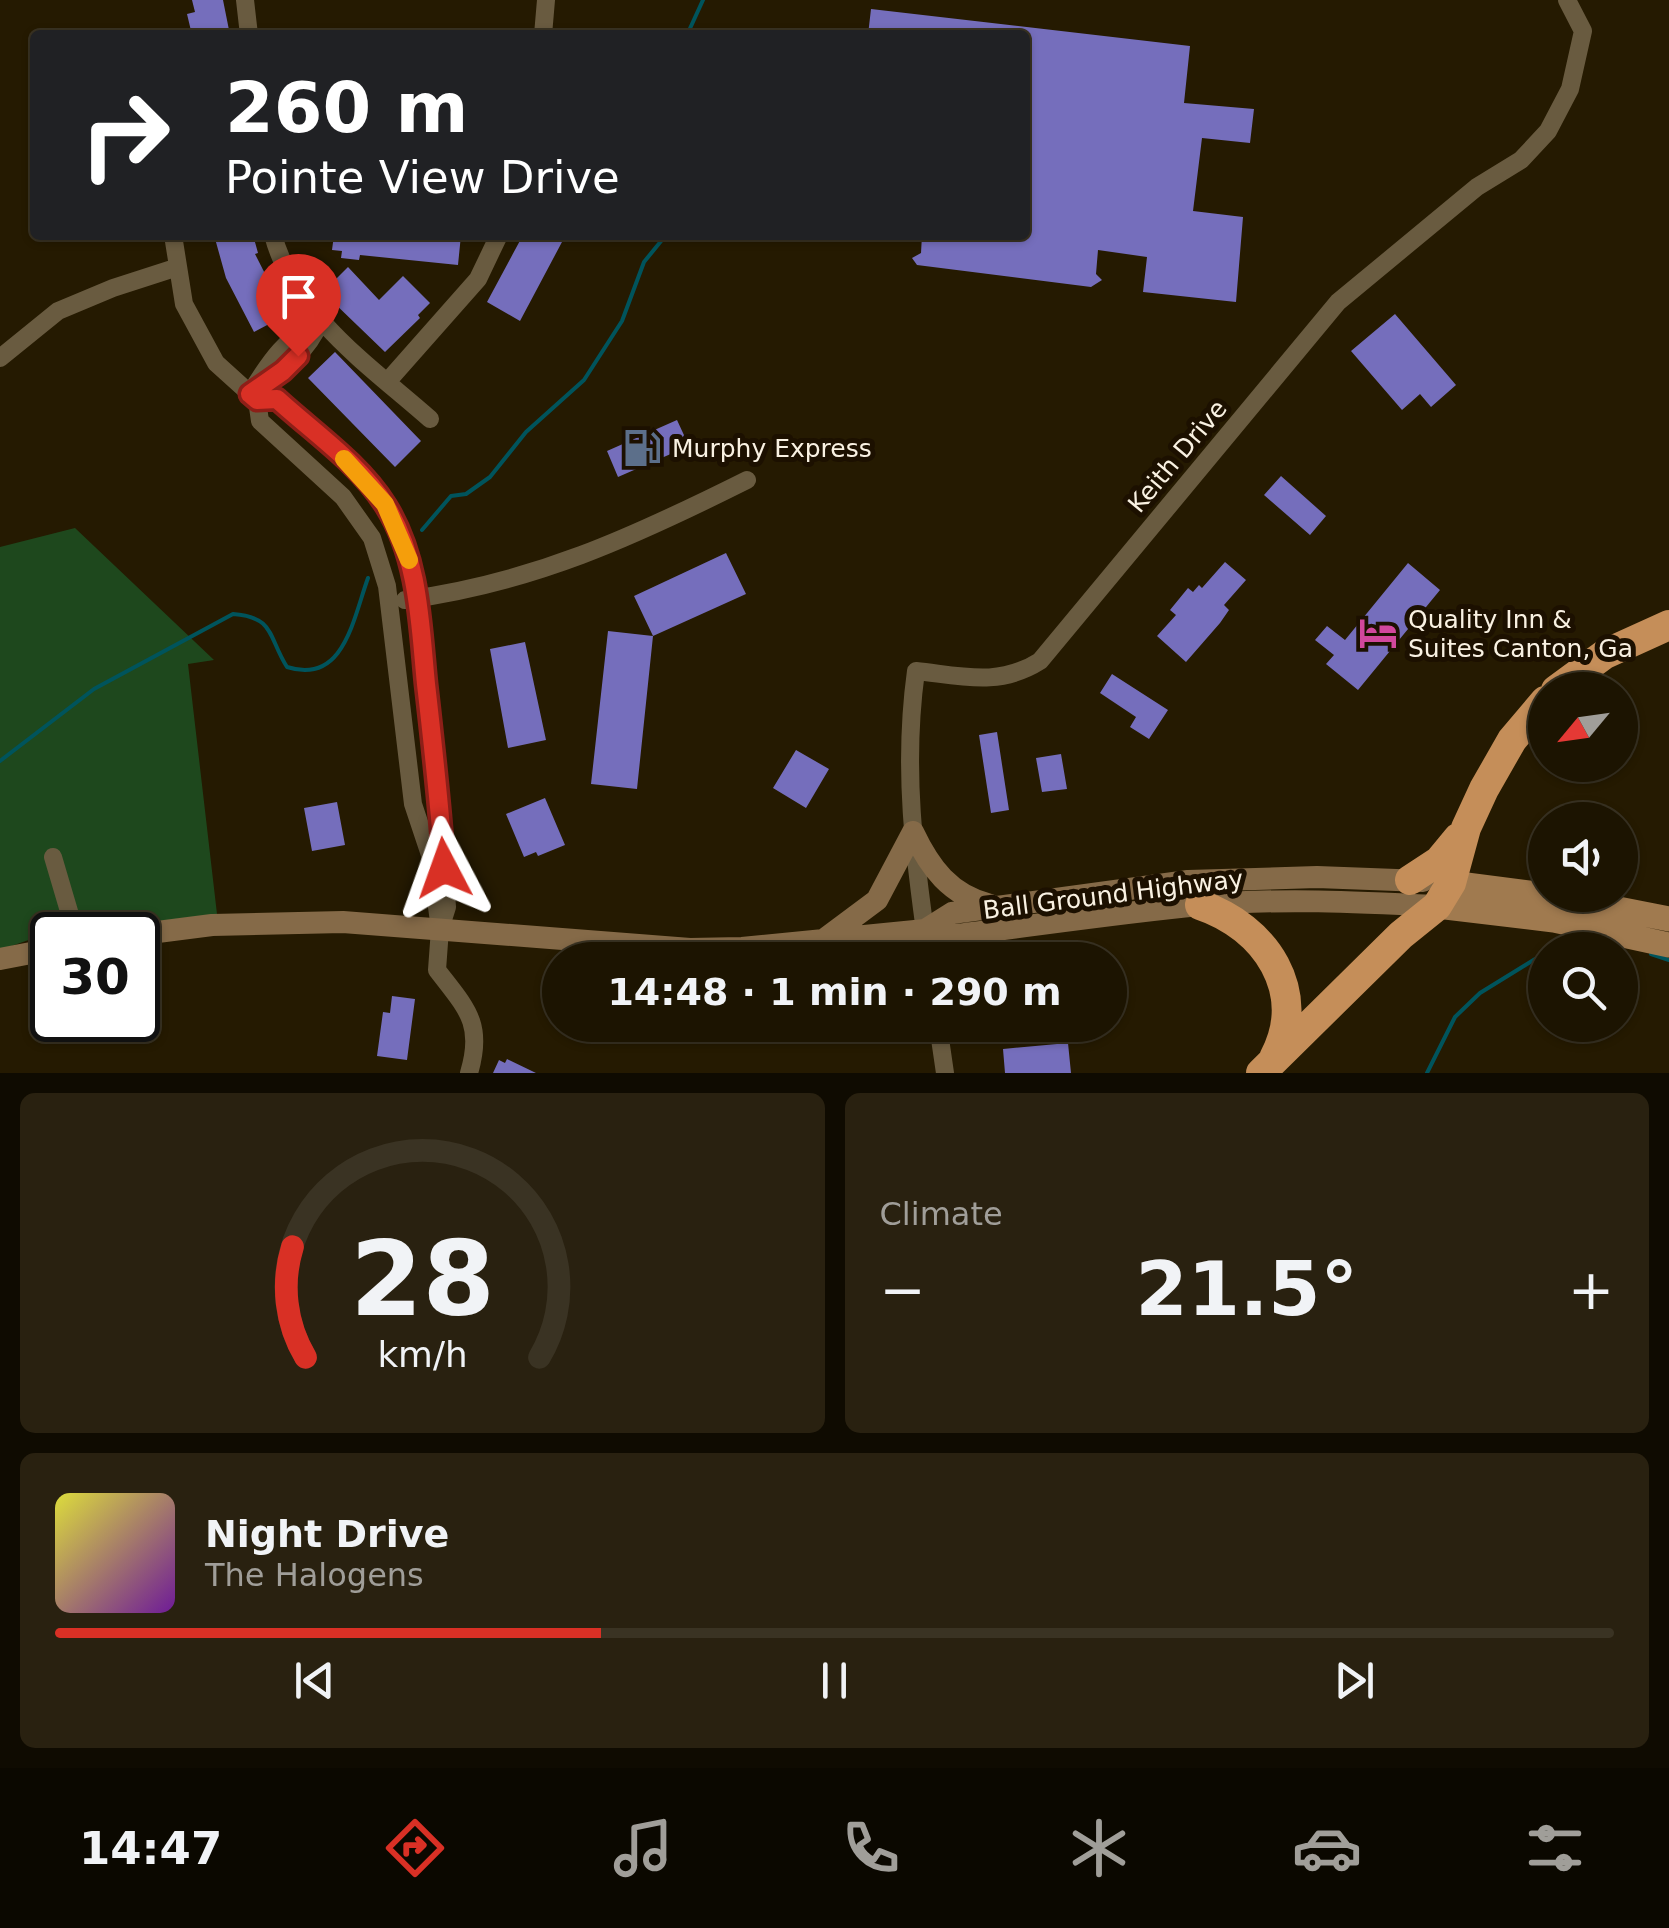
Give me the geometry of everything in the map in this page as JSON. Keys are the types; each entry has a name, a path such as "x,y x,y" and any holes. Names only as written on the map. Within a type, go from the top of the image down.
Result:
{"highway":[{"path":"1580,672 1605,654 1669,625"},
{"path":"1266,1068 1444,895 1466,828 1500,757 1528,723"},
{"path":"1410,880 1440,861 1466,828"},
{"path":"1200,905 1239,923 1276,962 1284,984 1287,1015 1283,1042 1266,1068"}],"main road":[{"path":"913,832 930,864 952,888 998,907"},
{"path":"824,940 877,900 913,832"},
{"name":"Ball Ground Highway","path":"925,930 952,913 1188,881 1316,877 1410,880 1444,895"},
{"path":"1444,895 1669,944"},
{"name":"Ball Ground Highway","path":"160,932 302,921 690,949 925,930 956,936 1200,905 1528,895"},
{"name":"Ball Ground Highway","path":"1633,912 1669,919"},
{"path":"0,959 30,953"}],"street":[{"path":"245,0 248,30"},
{"path":"543,30 546,0"},
{"name":"Keith Drive","path":"927,942 908,778 908,729 916,671 996,679 1022,672 1040,661 1338,302 1468,194 1521,160 1548,131 1570,89 1584,31 1568,0"},
{"path":"174,240 184,304 216,362 254,397 260,421 326,480 359,516 382,564 413,804 430,855 440,928"},
{"path":"275,240 289,278 320,320 430,419"},
{"path":"388,382 478,280 496,240"},
{"path":"0,358 58,311 113,288 178,268"},
{"path":"254,397 270,360 300,330 320,320"},
{"path":"254,397 277,399 370,484 398,528 408,553 440,815 446,907 437,970 470,1014 476,1048 469,1073"},
{"path":"389,602 521,577 561,565 747,480"},
{"path":"54,857 70,912"},
{"path":"940,1042 944,1073"}],"green space":[{"path":"75,528 214,660 188,664 217,914 160,921 160,912 30,912 30,940 0,950 0,547"}],"building":[{"path":"192,0 223,0 229,30 191,30 187,14 195,12"},
{"path":"871,9 1190,46 1184,103 1254,109 1250,143 1202,138 1193,211 1243,217 1236,302 1143,292 1147,257 1098,250 1096,274 1102,280 1091,287 917,265 912,258 921,253 922,240 1030,240 1030,30 869,30"},
{"path":"215,240 254,240 258,253 255,254 286,315 254,332 226,278"},
{"path":"333,240 460,240 458,265 360,255 359,260 341,258 342,251 332,250"},
{"path":"520,240 562,242 520,321 487,302"},
{"path":"348,267 379,300 403,276 430,303 385,352 330,299 336,293 329,286"},
{"path":"1395,314 1456,385 1431,407 1420,394 1402,410 1351,351"},
{"path":"335,352 421,441 395,467 308,378"},
{"path":"677,420 689,446 618,477 607,451"},
{"path":"1281,476 1326,516 1310,535 1264,495"},
{"path":"726,553 746,594 653,636 634,596"},
{"path":"1225,562 1246,580 1224,605 1229,610 1220,623 1186,662 1157,636 1176,615 1170,610 1188,588 1193,592 1199,585 1202,588"},
{"name":"Quality Inn & Suites Canton, Ga","path":"1408,563 1440,590 1358,690 1326,664 1334,655 1315,640 1327,626 1345,640"},
{"path":"608,631 653,636 637,789 591,784"},
{"path":"525,642 546,740 508,748 490,649"},
{"path":"1112,674 1168,710 1149,739 1130,727 1136,717 1100,693"},
{"path":"997,732 1009,810 991,813 979,735"},
{"path":"796,750 829,769 806,808 773,788"},
{"path":"1061,754 1067,789 1042,792 1036,758"},
{"path":"545,798 565,845 524,857 506,814"},
{"path":"337,802 345,845 312,851 304,808"},
{"path":"392,996 415,999 407,1060 377,1056 383,1012 390,1013"},
{"path":"1068,1043 1071,1073 1005,1073 1003,1049"},
{"path":"507,1059 536,1073 493,1073 499,1060 505,1063"}],"waterway":[{"path":"689,30 703,0"},
{"path":"422,530 451,496 466,494 490,477 526,432 584,380 622,321 644,262 662,240"},
{"path":"0,761 94,689 233,614 264,624 287,667 306,670 322,666 343,645 368,578"},
{"path":"1651,954 1669,960"},
{"path":"1427,1073 1455,1017 1480,993 1528,963"}],"slow traffic":[{"path":"344,459 385,504 409,560"}],"place":[{"name":"Murphy Express","path":"642,448"},
{"name":"Quality Inn & Suites Canton, Ga","path":"1378,633"}],"route":[{"path":"298,356 250,394 257,400 277,399 352,466 385,504 398,528 414,580 444,868"}]}
